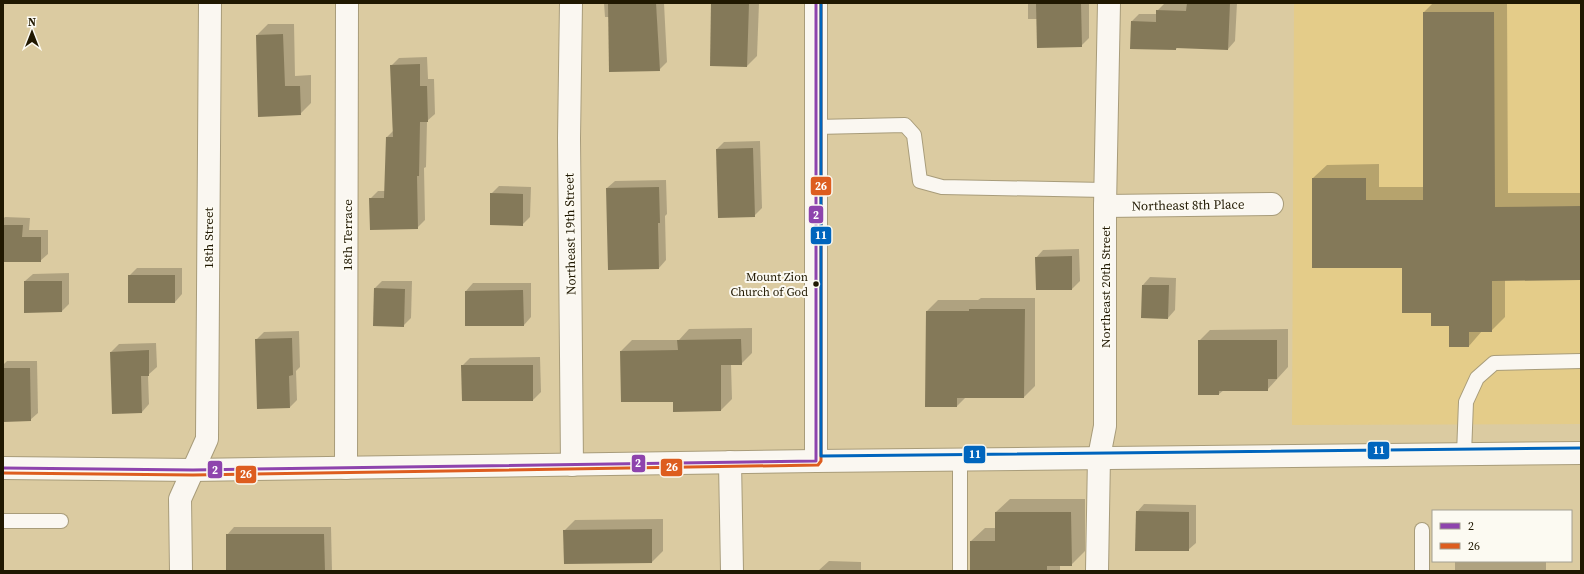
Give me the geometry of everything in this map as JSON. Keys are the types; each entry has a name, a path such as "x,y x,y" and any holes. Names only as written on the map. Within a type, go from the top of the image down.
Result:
{"street":[{"name":"18th Street","path":"181,571 180,499 207,439 210,3"},
{"name":"18th Terrace","path":"346,468 347,3"},
{"name":"Northeast 19th Street","path":"571,3 569,138 572,465"},
{"path":"816,3 816,461"},
{"name":"Northeast 20th Street","path":"1097,571 1099,457 1105,426 1105,198 1109,3"},
{"name":"Northeast 8th Place","path":"1105,198 1272,204"},
{"path":"3,468 192,470 1099,457 1581,453"},
{"path":"730,462 732,571"}],"lane":[{"path":"816,127 905,125 914,135 920,181 942,187 1105,198"},
{"path":"1464,454 1466,402 1477,378 1494,363 1581,361"},
{"path":"960,459 960,571"},
{"path":"3,521 60,521"},
{"path":"1422,530 1422,571"}],"shaded area":[{"path":"1294,3 1581,3 1581,424 1292,425"}],"building":[{"path":"608,3 656,3 660,71 609,72"},
{"path":"711,3 749,3 747,67 710,66"},
{"path":"1036,3 1081,3 1082,47 1037,48"},
{"path":"1187,3 1230,3 1228,50 1176,48 1176,50 1130,49 1131,21 1156,22 1156,10 1186,11"},
{"path":"1423,12 1494,12 1495,207 1581,206 1581,280 1492,281 1492,332 1469,332 1469,347 1449,347 1449,326 1431,326 1431,313 1402,313 1402,268 1312,268 1312,178 1366,178 1366,200 1423,200"},
{"path":"283,34 285,86 300,86 301,115 258,117 256,35"},
{"path":"420,64 420,86 427,86 428,122 420,122 419,176 417,176 418,229 370,230 369,198 384,198 386,137 393,137 390,65"},
{"path":"753,148 755,217 718,218 716,149"},
{"path":"659,187 659,269 608,270 606,188"},
{"path":"490,193 523,194 523,226 490,225"},
{"path":"3,225 23,225 22,237 41,237 41,262 3,262"},
{"path":"1072,256 1072,290 1036,290 1035,257"},
{"path":"128,275 175,275 175,303 128,303"},
{"path":"24,281 62,281 62,312 24,313"},
{"path":"1142,285 1169,285 1168,319 1141,318"},
{"path":"374,288 405,289 404,327 373,326"},
{"path":"523,290 524,326 465,326 465,291"},
{"path":"969,309 1025,309 1024,398 957,398 957,407 925,407 926,311 969,311"},
{"path":"292,338 293,375 289,376 290,408 257,409 255,339"},
{"path":"741,339 742,365 721,365 721,411 673,412 673,402 621,402 620,351 678,350 677,340"},
{"path":"1198,340 1277,340 1277,379 1268,379 1268,391 1219,391 1219,395 1198,395"},
{"path":"149,350 149,376 141,376 142,413 112,414 110,352"},
{"path":"461,365 533,365 533,401 462,401"},
{"path":"3,368 30,368 31,421 3,422"},
{"path":"1136,511 1189,512 1189,551 1135,551"},
{"path":"995,512 1071,512 1072,566 1047,566 1047,571 970,571 970,541 995,541"},
{"path":"652,529 652,563 564,564 563,530"},
{"path":"226,534 324,534 325,571 226,571"}],"transit line":[{"name":"2","path":"3,468 193,470 816,461 816,3"},
{"name":"26","path":"3,473 193,475 818,465 821,461 821,3"},
{"name":"11","path":"821,3 821,456 1581,448"}],"place":[{"name":"Mount Zion Church of God","path":"816,284"}]}
